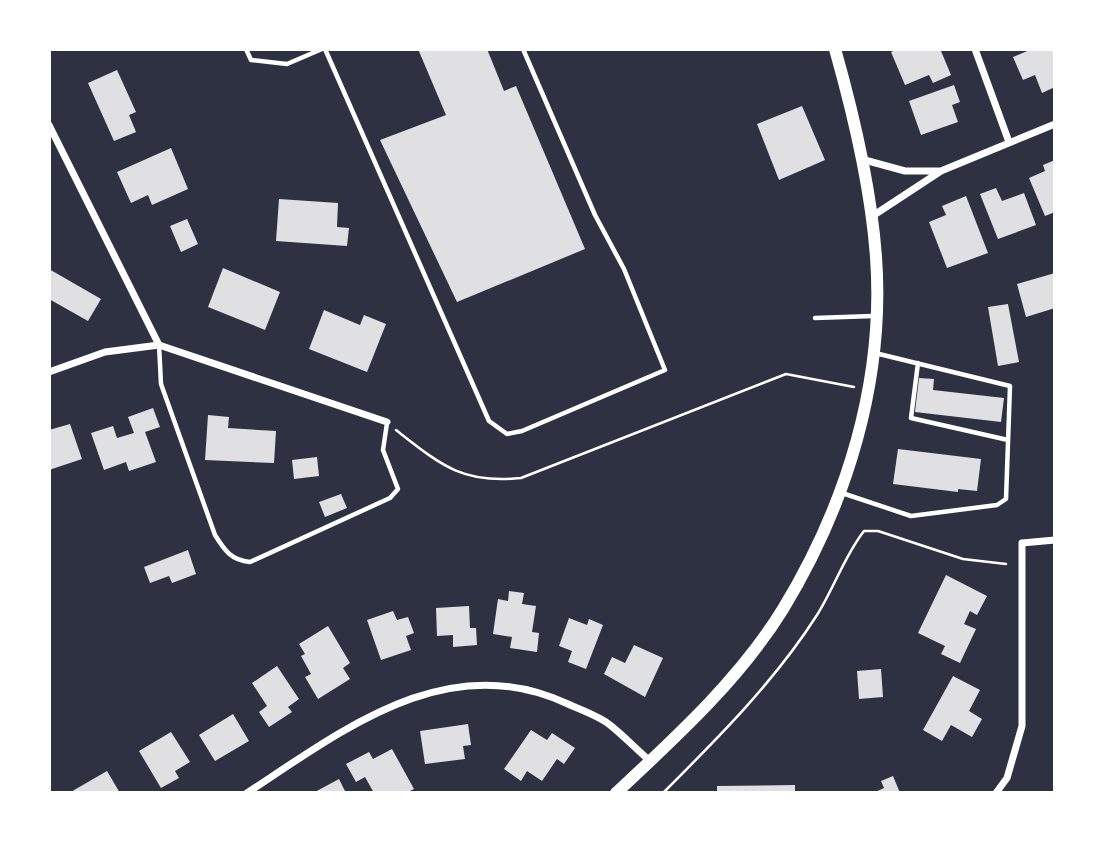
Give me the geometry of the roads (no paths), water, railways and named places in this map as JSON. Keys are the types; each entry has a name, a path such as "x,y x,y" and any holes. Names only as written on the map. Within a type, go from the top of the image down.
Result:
{"main road":[{"path":"616,793 735,672 783,610 841,493 869,395 876,316 876,257 861,159 835,49"}],"street":[{"path":"975,49 1009,142"},
{"path":"871,217 941,171 1055,124"},
{"path":"49,125 159,345"},
{"path":"861,159 905,171 941,171"},
{"path":"49,372 105,352 159,345 387,422"},
{"path":"996,793 1007,778 1022,726 1022,543 1055,540"},
{"path":"247,793 354,724 408,697 483,682 539,690 609,724 650,761"}],"lane":[{"path":"246,49 251,60 287,64 324,49 489,421 508,434 522,431 664,370 624,270 594,215 523,49"},
{"path":"815,318 876,316"},
{"path":"159,345 161,384 211,522 225,552 237,561 250,562 390,498 398,489 383,450 387,422"},
{"path":"841,493 911,516 997,505 1006,499 1010,386 873,352"},
{"path":"918,363 911,418 1008,440"}]}
